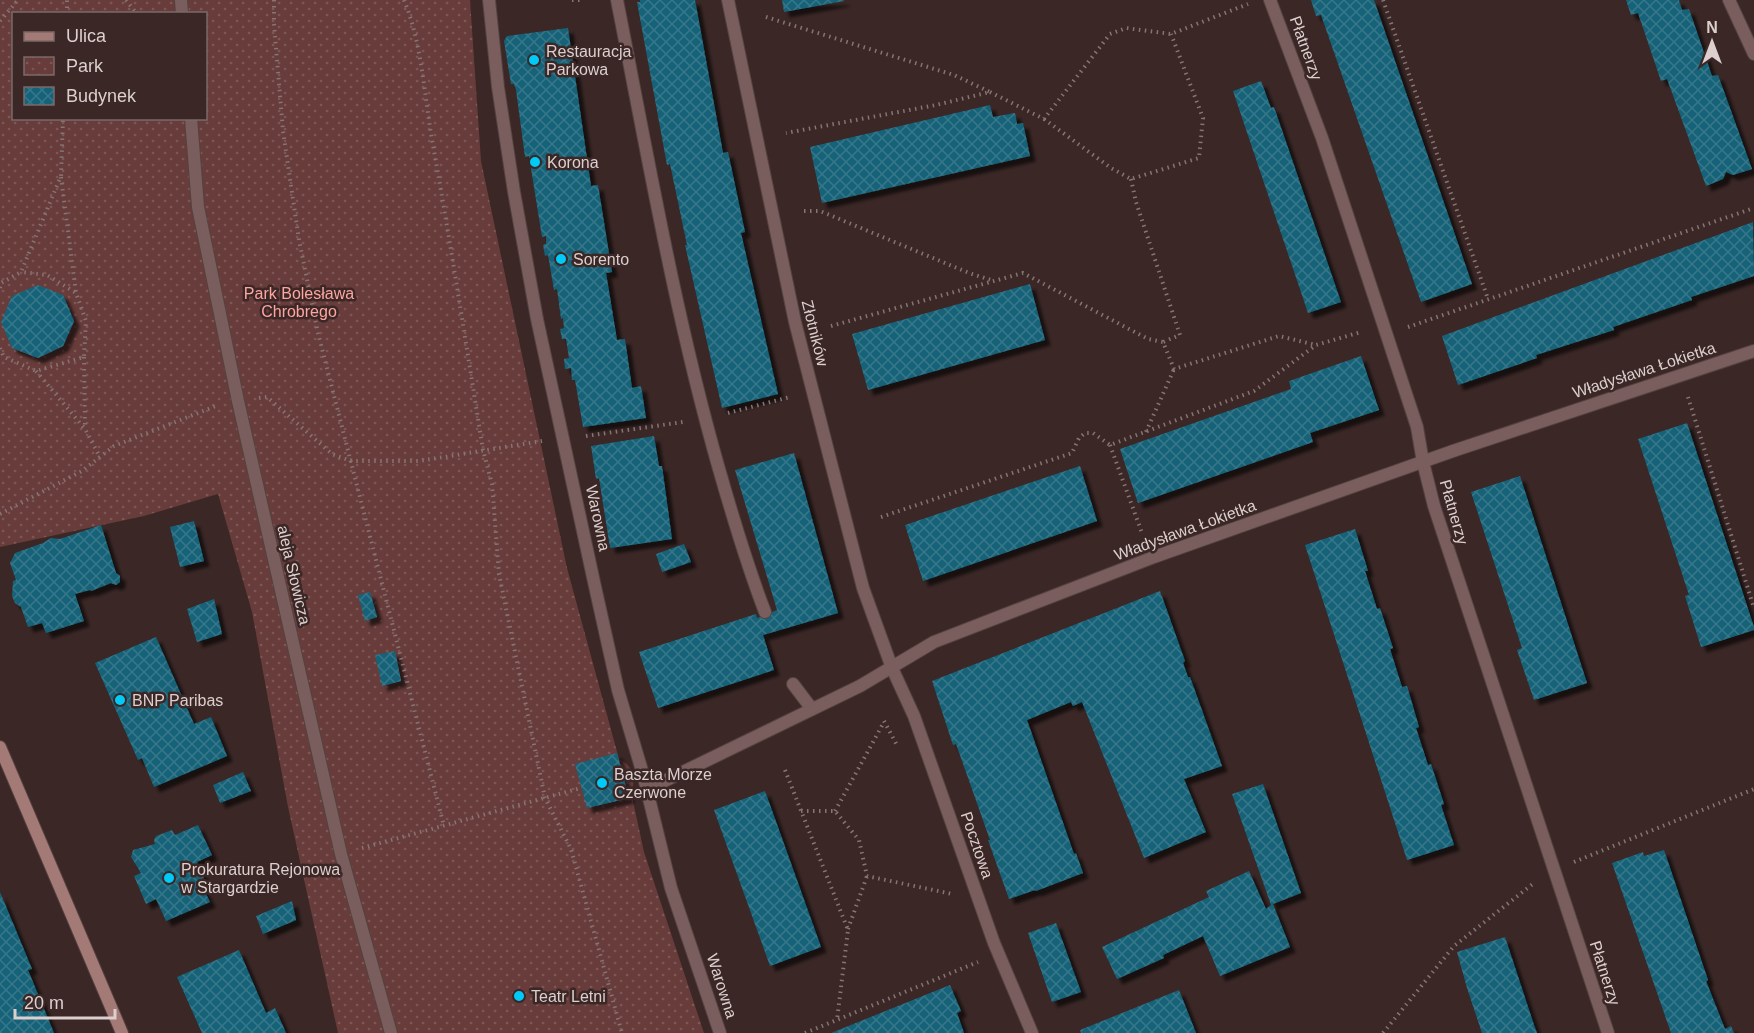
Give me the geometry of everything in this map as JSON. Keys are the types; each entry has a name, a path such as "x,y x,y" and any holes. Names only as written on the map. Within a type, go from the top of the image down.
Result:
{"main road":[{"path":"0,747 122,1033"}],"street":[{"name":"Warowna","path":"489,0 498,87 510,168 537,319 618,690 648,789 671,888 720,1033"},
{"path":"617,0 681,321 705,419 744,554 765,612"},
{"name":"Złotników","path":"728,0 795,322 863,588 892,668"},
{"name":"Płatnerzy","path":"1270,0 1322,138 1418,427 1423,462 1434,506 1608,1033"},
{"path":"1729,0 1754,54"},
{"name":"aleja Słowicza","path":"191,120 198,207 238,401 341,854 391,1033"},
{"name":"Władysława Łokietka","path":"648,789 812,709 892,668 934,642 956,633 1154,557 1453,451 1754,351"},
{"name":"Pocztowa","path":"892,668 914,716 994,943 1032,1033"},
{"path":"793,684 812,709"}],"path":[{"path":"0,21 18,0"},
{"path":"126,0 135,12"},
{"path":"274,0 282,120 299,240 318,333 444,826"},
{"path":"404,0 410,15 424,87 483,450 492,484 499,574 545,798 571,849 622,1033"},
{"path":"572,0 584,0"},
{"path":"1044,119 1110,34 1126,28 1171,34 1257,0"},
{"path":"1383,0 1488,299"},
{"path":"766,17 954,75 1044,119 1111,168 1131,179 1199,158 1203,118 1171,34"},
{"path":"786,133 936,105 990,92"},
{"path":"63,120 61,176 75,293 86,321 85,429"},
{"path":"21,272 61,176"},
{"path":"831,326 1023,273 1148,339 1163,342 1180,335 1136,202 1131,179"},
{"path":"1404,328 1754,208"},
{"path":"804,211 820,211 993,281"},
{"path":"0,284 21,272 47,275 75,293"},
{"path":"1110,445 1254,391 1316,345 1370,330"},
{"path":"1174,369 1279,336 1316,345"},
{"path":"1146,432 1174,369 1163,342"},
{"path":"0,348 4,357 36,370 85,429 100,457"},
{"path":"36,370 84,357"},
{"path":"1688,396 1754,608"},
{"path":"267,397 332,454 351,461 419,461 548,440"},
{"path":"0,514 82,471 114,446 203,410"},
{"path":"881,517 1072,453 1079,438 1085,433 1093,433 1110,445 1142,532"},
{"path":"835,811 884,721"},
{"path":"785,770 848,930"},
{"path":"365,847 581,788"},
{"path":"1569,864 1754,789"},
{"path":"801,811 835,811"},
{"path":"835,811 859,840 867,876 848,930 837,1020"},
{"path":"867,876 952,895"},
{"path":"1383,1033 1454,946 1537,881"},
{"path":"805,1033 978,962"}],"green space":[{"name":"Park Bolesława Chrobrego","path":"0,0 470,0 481,161 567,568 619,759 628,765 634,777 631,792 644,852 704,1033 338,1033 288,807 252,612 218,494 144,516 0,547"}],"building":[{"path":"640,0 695,0 723,153 728,152 745,232 741,233 778,394 722,408 685,245 687,245 670,164 667,165 637,2"},
{"path":"782,0 844,0 844,1 784,12"},
{"path":"1311,0 1374,0 1472,284 1421,302 1321,15 1316,16"},
{"path":"1626,0 1679,0 1682,10 1689,9 1712,76 1718,75 1752,169 1733,175 1726,172 1723,179 1706,186 1667,79 1661,81 1638,13 1631,15"},
{"path":"568,28 591,186 598,185 612,272 606,273 617,340 625,339 632,388 641,386 646,418 583,427 575,380 572,380 571,368 565,369 564,359 569,358 566,339 562,339 560,329 564,328 563,318 561,319 557,289 554,290 548,255 545,256 543,245 546,244 546,236 542,237 529,156 525,157 516,90 514,84 511,84 504,41 507,36"},
{"path":"1261,81 1271,108 1274,107 1341,302 1308,313 1233,91"},
{"path":"990,105 993,117 1015,113 1017,124 1023,123 1030,156 822,203 810,147"},
{"path":"1753,222 1754,276 1613,327 1614,330 1536,355 1537,358 1458,385 1442,336"},
{"path":"1030,284 1045,340 868,390 852,334"},
{"path":"38,285 63,295 74,321 63,346 38,358 12,348 1,322 12,296"},
{"path":"1361,356 1379,410 1310,433 1313,442 1138,503 1120,449 1291,389 1289,381"},
{"path":"1687,423 1754,627 1754,630 1701,647 1685,596 1689,595 1638,439"},
{"path":"654,436 659,466 662,466 672,539 610,548 599,478 596,479 591,446"},
{"path":"794,453 838,613 763,635 774,670 658,708 639,652 756,614 757,618 777,610 735,470"},
{"path":"1080,466 1097,521 923,581 905,525"},
{"path":"1520,476 1587,683 1534,700 1517,650 1522,648 1471,492"},
{"path":"194,521 204,561 180,567 170,527"},
{"path":"101,525 116,573 120,576 120,582 116,585 111,583 91,591 75,594 84,621 46,633 42,623 28,627 21,607 15,603 12,596 13,581 16,580 10,563 15,553 51,538 60,539"},
{"path":"1355,529 1368,571 1365,571 1393,648 1390,649 1402,687 1407,686 1419,727 1416,728 1444,804 1441,805 1454,845 1407,860 1305,545"},
{"path":"684,544 691,562 662,572 656,554"},
{"path":"1160,591 1185,661 1183,663 1222,766 1184,779 1206,832 1144,858 1082,702 1073,706 1071,702 1027,720 1074,854 1076,853 1083,873 1009,899 932,681"},
{"path":"370,592 377,617 365,621 358,595"},
{"path":"214,599 222,634 197,642 187,609"},
{"path":"156,637 194,724 211,717 227,756 154,787 142,758 138,760 95,663"},
{"path":"395,651 401,681 382,686 375,655"},
{"name":"Baszta Morze Czerwone","path":"617,753 629,798 587,808 575,764"},
{"path":"243,772 251,791 220,803 213,785"},
{"path":"1263,784 1301,893 1273,904 1290,947 1220,976 1203,936 1163,955 1164,958 1117,979 1102,947 1209,897 1206,891 1249,871 1266,909 1271,905 1232,794"},
{"path":"765,791 821,947 770,966 714,810"},
{"path":"198,825 212,855 197,862 204,878 199,880 210,902 166,921 156,899 146,904 134,876 141,873 131,857 133,850 155,844 156,836 172,830 175,835"},
{"path":"1664,850 1708,980 1706,981 1725,1029 1731,1026 1734,1033 1671,1033 1612,863 1643,852 1644,856"},
{"path":"0,892 32,969 28,970 54,1033 0,1033"},
{"path":"292,901 296,920 263,934 256,916"},
{"path":"1056,923 1081,992 1052,1002 1028,933"},
{"path":"1505,937 1537,1033 1482,1033 1467,988 1457,952"},
{"path":"239,950 266,1013 275,1008 286,1033 202,1033 177,977"},
{"path":"950,985 961,1011 957,1013 964,1033 831,1033"},
{"path":"1179,990 1196,1033 1081,1033 1080,1030"}],"place":[{"name":"Restauracja Parkowa","path":"534,60"},
{"name":"Korona","path":"535,162"},
{"name":"Sorento","path":"561,259"},
{"name":"BNP Paribas","path":"120,700"},
{"name":"Baszta Morze Czerwone","path":"602,783"},
{"name":"Prokuratura Rejonowa w Stargardzie","path":"169,878"},
{"name":"Teatr Letni","path":"519,996"}]}
